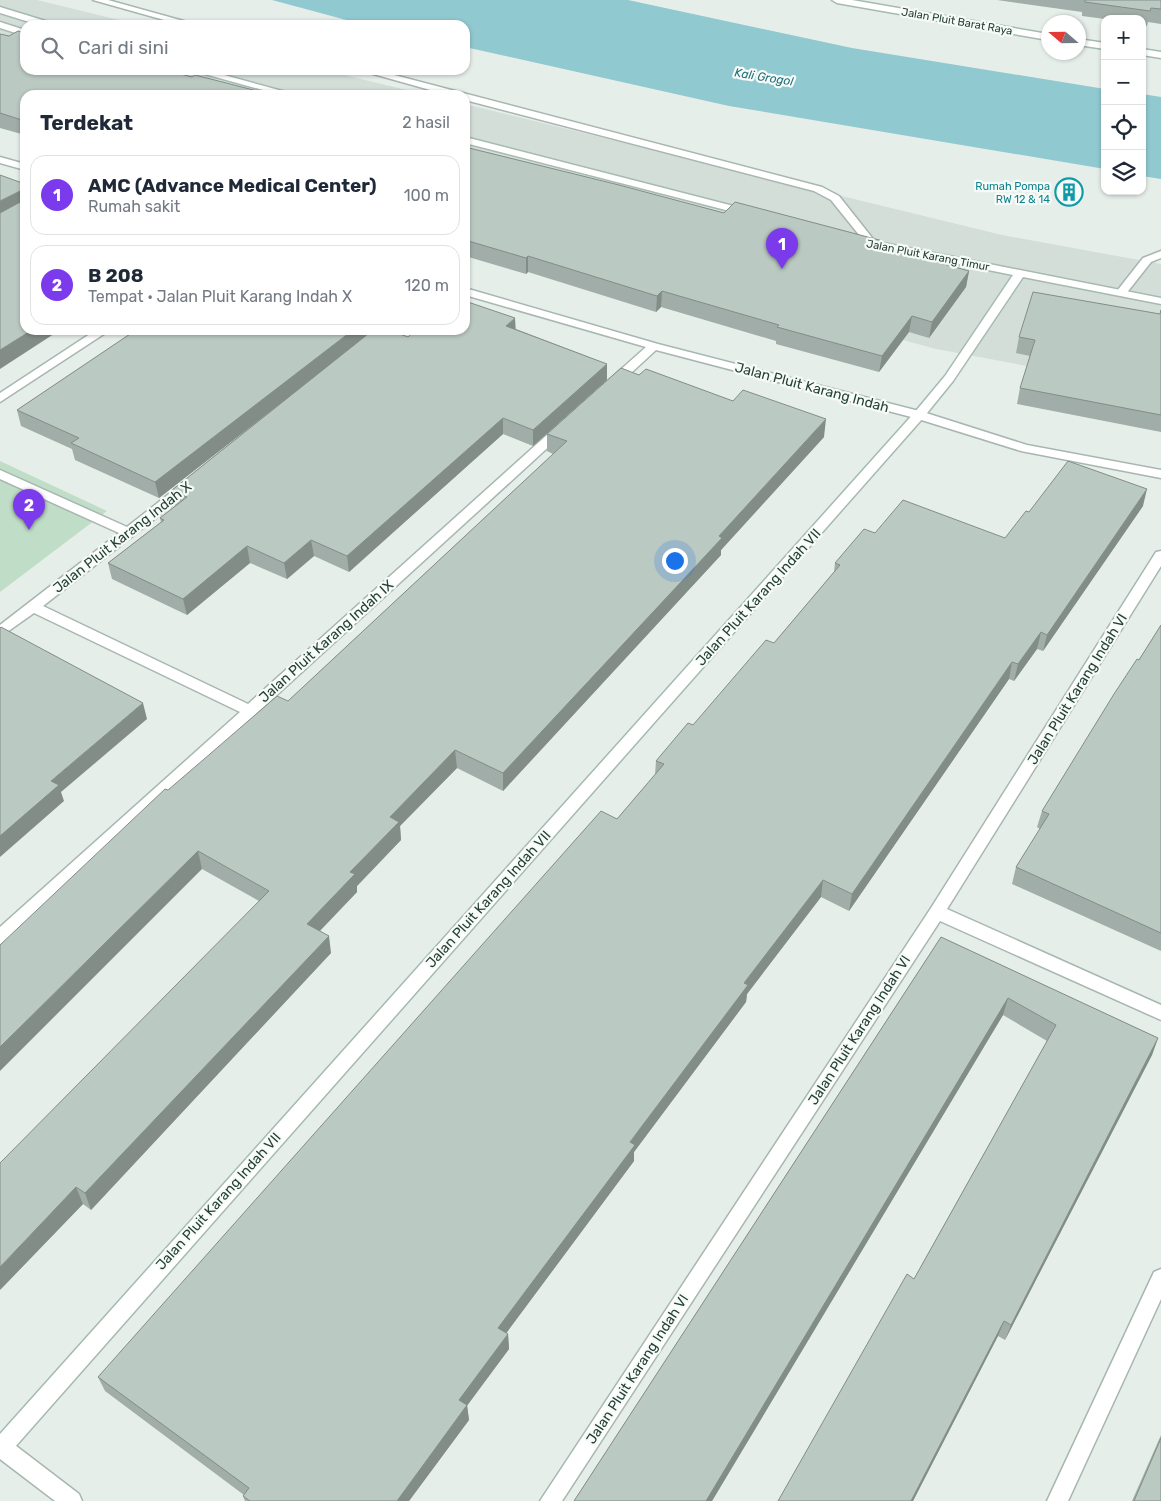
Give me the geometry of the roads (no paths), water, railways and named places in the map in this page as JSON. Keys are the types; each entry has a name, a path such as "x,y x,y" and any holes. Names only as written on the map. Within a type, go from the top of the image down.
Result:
{"street":[{"path":"98,0 174,20"},
{"name":"Jalan Pluit Barat Raya","path":"837,0 1041,36"},
{"path":"0,10 32,20"},
{"path":"0,25 20,31"},
{"path":"1086,43 1101,45"},
{"path":"1146,52 1161,54"},
{"path":"214,75 272,90"},
{"path":"383,75 440,90"},
{"path":"470,98 818,189 834,198 872,244"},
{"path":"470,141 759,215"},
{"path":"0,160 20,166"},
{"name":"Jalan Pluit Karang Timur","path":"854,240 1161,301"},
{"path":"1121,293 1147,260 1161,254"},
{"name":"Jalan Pluit Karang Indah VII","path":"72,1501 0,1448 117,1314 919,415 949,378 1020,273"},
{"name":"Jalan Pluit Karang Indah","path":"470,293 654,346 919,415 1025,448 1161,474"},
{"path":"0,398 96,335"},
{"path":"603,392 654,346"},
{"name":"Jalan Pluit Karang Indah IX","path":"0,937 573,419"},
{"path":"0,474 129,532"},
{"name":"Jalan Pluit Karang Indah X","path":"0,632 199,477"},
{"name":"Jalan Pluit Karang Indah VI","path":"550,1501 937,912 1161,555"},
{"path":"33,607 249,710"},
{"path":"937,912 1161,1013"},
{"path":"1057,1501 1161,1278"}],"water":[{"name":"Kali Grogol","path":"272,0 628,0 852,48 1101,88 1101,168 729,106 470,48 470,20 346,20"},
{"path":"1146,95 1161,97 1161,179 1146,177"}],"place":[{"name":"Rumah Pompa RW 12 & 14","path":"1069,192"},
{"name":"AMC (Advance Medical Center)","path":"782,269"},
{"name":"B 208","path":"29,530"}]}
